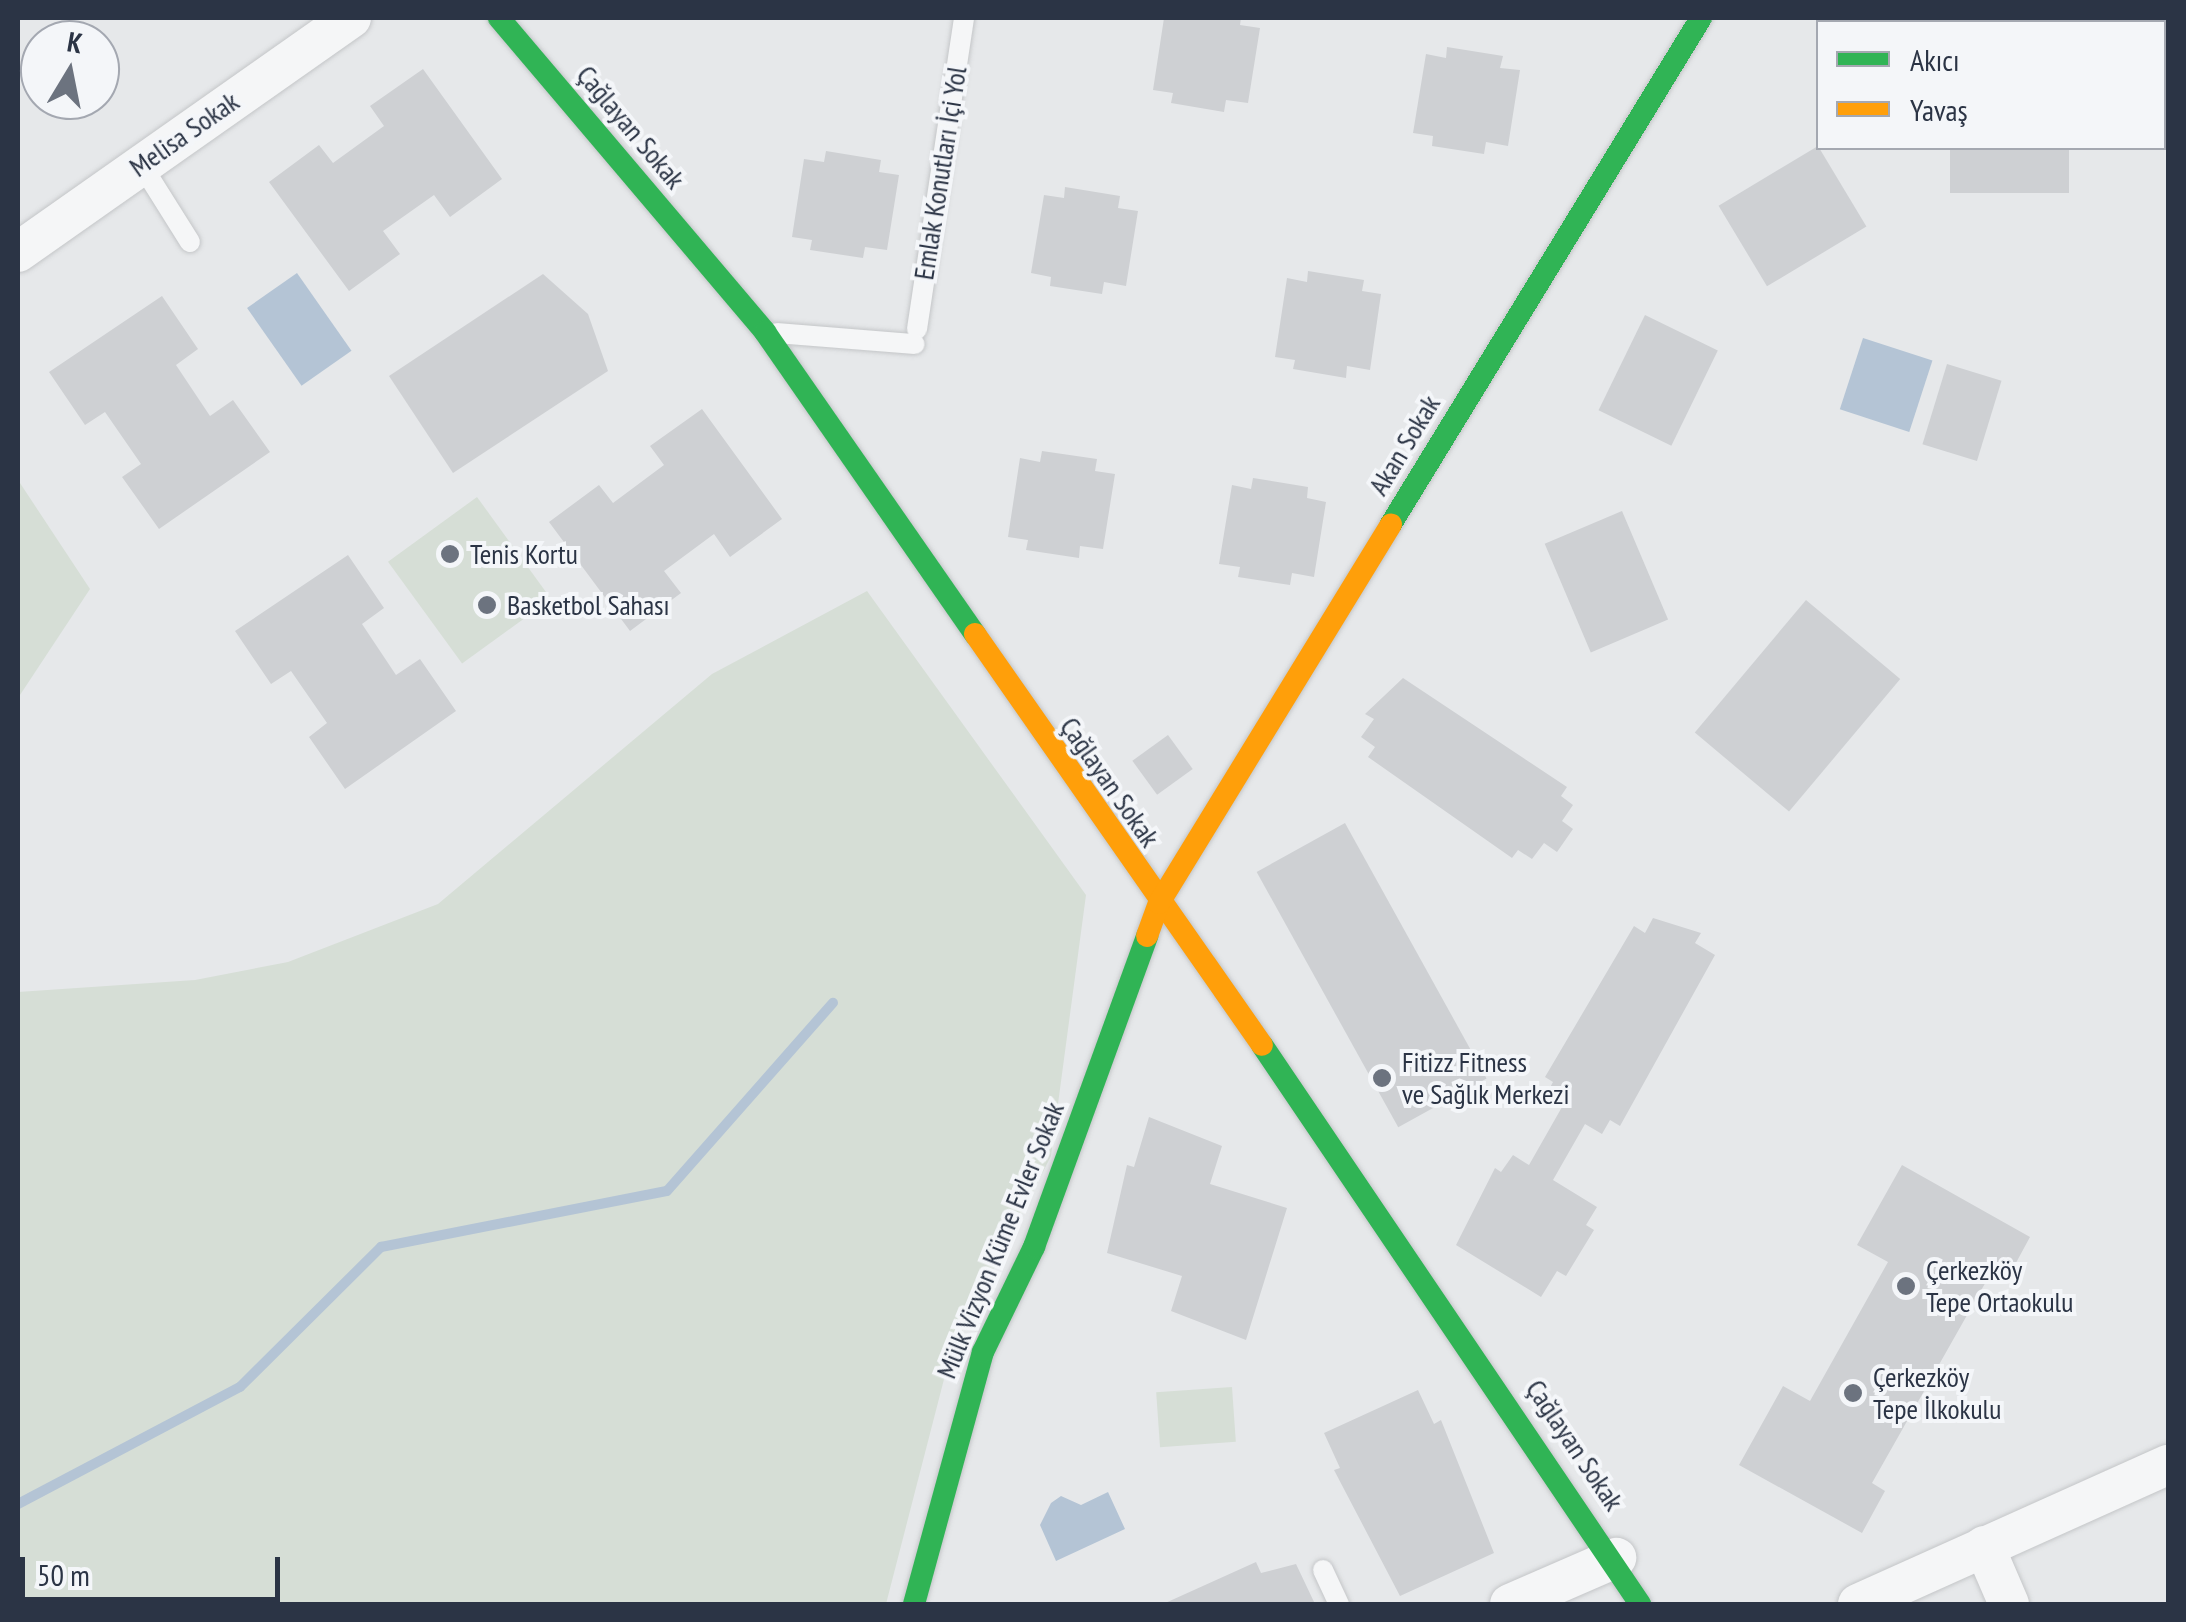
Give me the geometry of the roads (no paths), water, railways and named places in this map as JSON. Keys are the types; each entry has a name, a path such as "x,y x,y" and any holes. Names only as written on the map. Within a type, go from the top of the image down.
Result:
{"street":[{"name":"Melisa Sokak","path":"18,252 351,18"},
{"name":"Çağlayan Sokak","path":"499,18 765,332 1616,1558 1640,1604"},
{"name":"Akan Sokak","path":"1158,903 1701,18"},
{"name":"Mülk Vizyon Küme Evler Sokak","path":"914,1604 983,1352 1034,1247 1158,903"},
{"path":"1858,1604 2168,1465"},
{"path":"1984,1546 2009,1604"},
{"path":"1510,1604 1616,1558"}],"lane":[{"name":"Emlak Konutları İçi Yol","path":"765,332 916,337 964,18"},
{"path":"141,164 190,242"},
{"path":"1323,1570 1339,1604"}],"water":[{"path":"297,273 351,351 302,386 247,308"},
{"path":"1863,338 1932,361 1909,432 1840,409"},
{"path":"1108,1492 1125,1529 1056,1561 1040,1525 1051,1503 1061,1496 1081,1505"}],"waterway":[{"path":"18,1504 240,1387 381,1247 667,1191 833,1003"}],"place":[{"name":"Tenis Kortu","path":"450,554"},
{"name":"Basketbol Sahası","path":"487,605"},
{"name":"Fitizz Fitness ve Sağlık Merkezi","path":"1382,1078"},
{"name":"Çerkezköy Tepe Ortaokulu","path":"1906,1286"},
{"name":"Çerkezköy Tepe İlkokulu","path":"1853,1393"}]}
